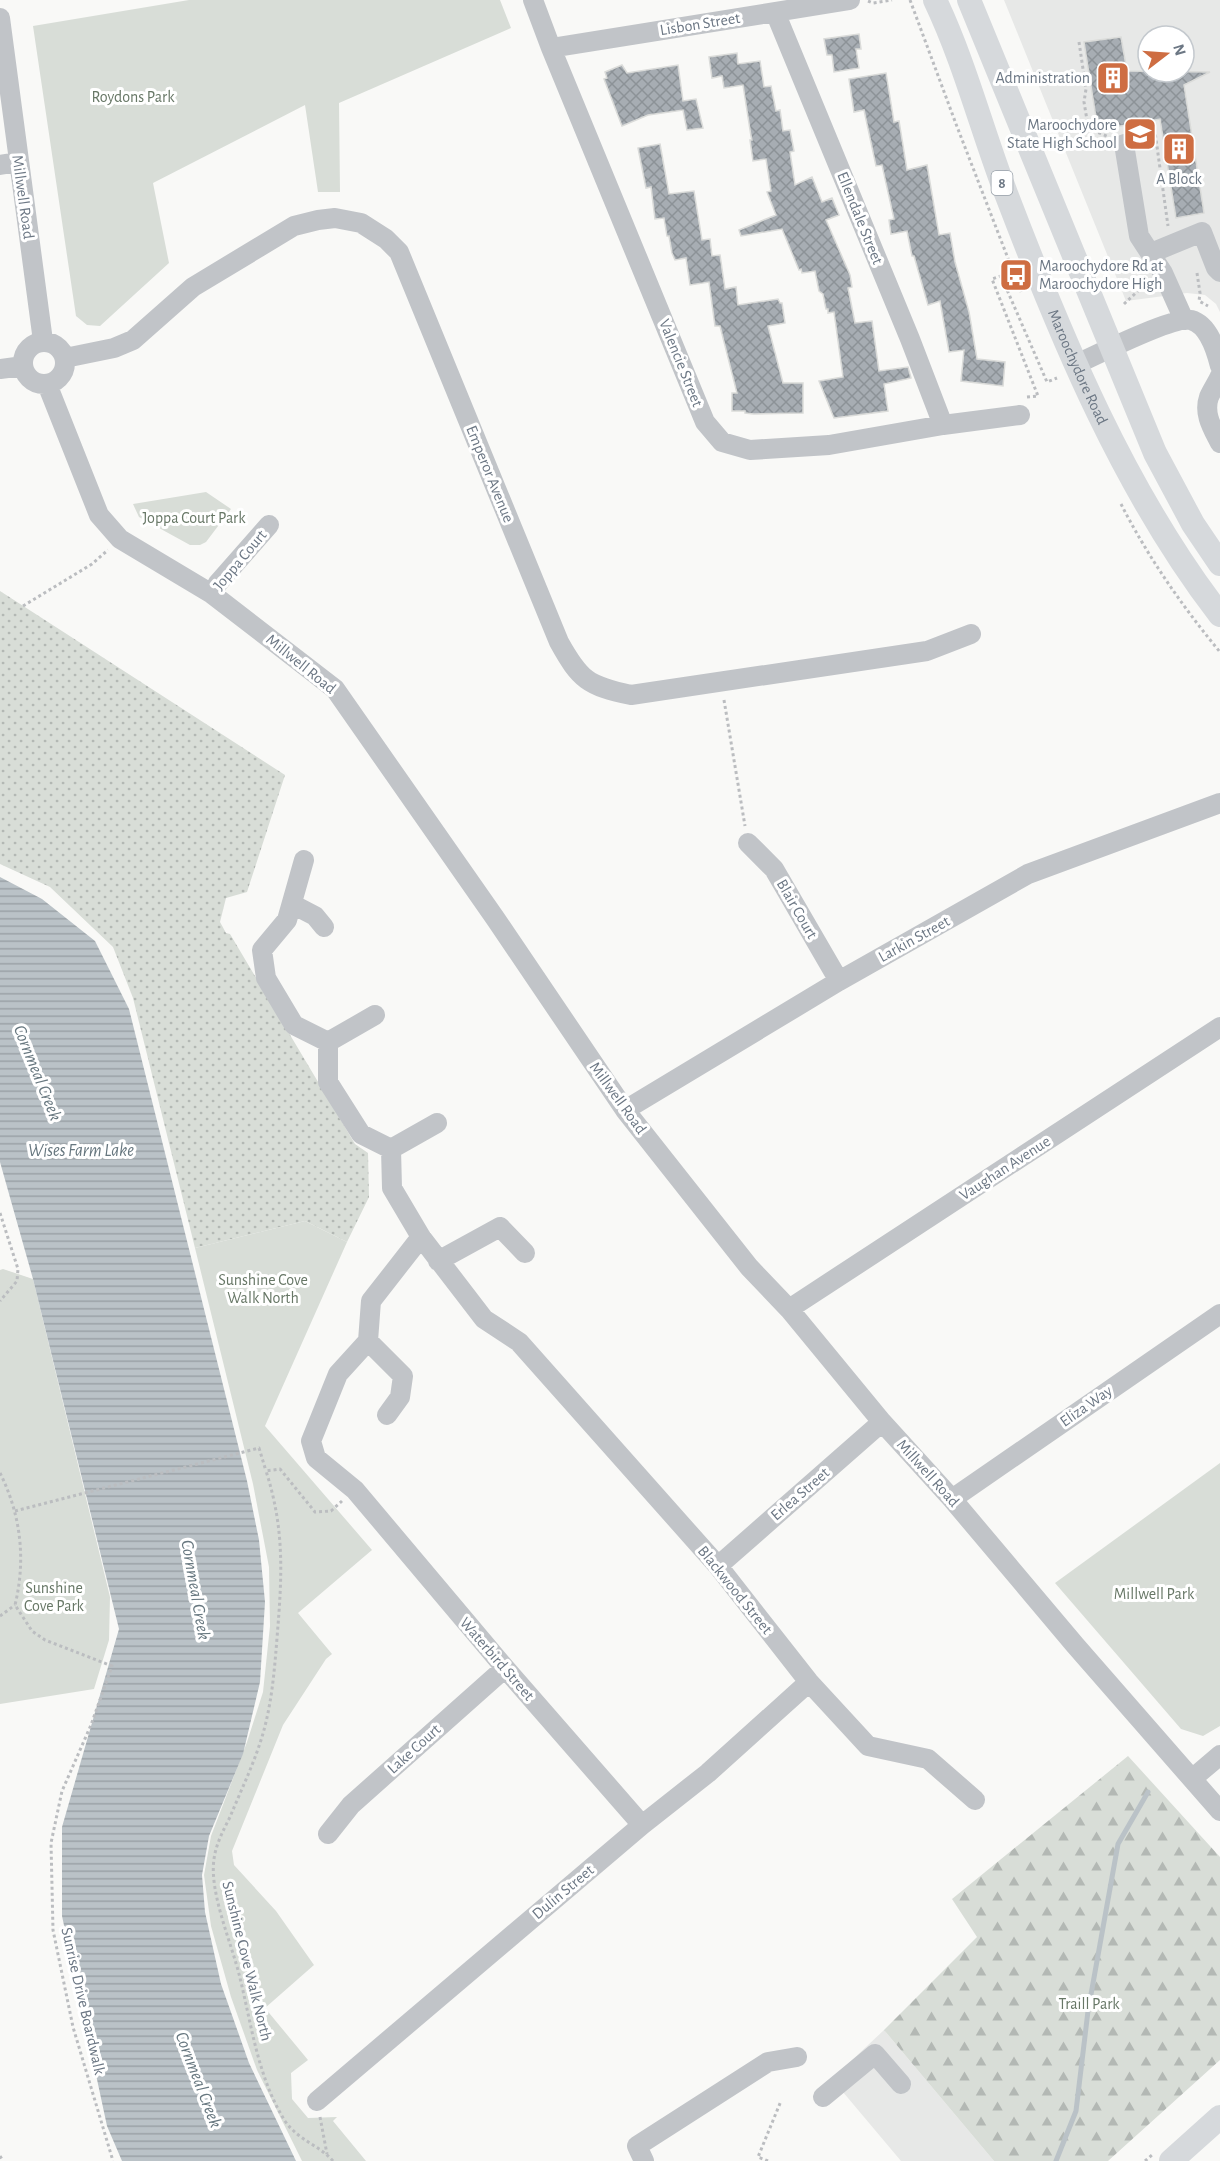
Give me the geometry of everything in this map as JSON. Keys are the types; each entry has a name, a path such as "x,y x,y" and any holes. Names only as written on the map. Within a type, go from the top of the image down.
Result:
{"main road":[{"name":"Maroochydore Road","path":"935,0 959,59 1067,371 1177,555 1220,615"},
{"path":"969,0 1164,471 1193,524 1220,564"},
{"path":"1171,2161 1220,2117"}],"street":[{"name":"Valencie Street","path":"533,0 705,422 722,442 750,450 829,446 943,425 1020,415"},
{"name":"Lisbon Street","path":"551,48 850,0"},
{"name":"Ellendale Street","path":"775,12 910,339 943,425"},
{"name":"Millwell Road","path":"0,18 9,163 43,341"},
{"path":"1124,144 1139,236 1151,253 1184,320"},
{"name":"Emperor Avenue","path":"65,358 114,348 133,340 193,287 294,226 336,218 361,223 386,239 399,252 559,642 572,666 587,681 604,689 631,695 927,651 971,634"},
{"path":"1151,253 1202,232 1216,268 1220,272"},
{"path":"1067,371 1112,348 1184,320 1198,323 1206,331 1220,366"},
{"path":"43,341 57,346 65,358 66,367 56,381 47,384 39,384 31,380 23,366 28,349 43,341"},
{"path":"0,369 23,366"},
{"path":"1220,376 1206,408 1220,443"},
{"name":"Millwell Road","path":"47,384 99,515 120,539 212,594 335,689 495,918 625,1110 749,1268 789,1310 882,1422 952,1499 1075,1645 1220,1810"},
{"name":"Joppa Court","path":"212,594 218,583 269,525"},
{"name":"Larkin Street","path":"625,1110 839,981 1028,874 1220,803"},
{"name":"Blair Court","path":"748,843 774,869 839,981"},
{"path":"304,860 287,920 262,950 266,978 294,1025 328,1042"},
{"path":"292,904 315,916 324,927"},
{"path":"328,1042 375,1015"},
{"name":"Vaughan Avenue","path":"789,1310 1220,1027"},
{"path":"328,1042 328,1082 361,1134 391,1149 437,1123"},
{"name":"Blackwood Street","path":"391,1149 392,1188 438,1261 484,1319 519,1342 718,1566 809,1682 868,1746 928,1759 975,1800"},
{"path":"438,1261 500,1227 525,1253"},
{"path":"387,1415 400,1397 403,1376 368,1341 370,1301 421,1237"},
{"name":"Eliza Way","path":"952,1499 1220,1314"},
{"name":"Waterbird Street","path":"368,1341 338,1374 311,1440 316,1458 355,1490 505,1668 642,1825"},
{"name":"Erlea Street","path":"718,1566 882,1422"},
{"name":"Lake Court","path":"328,1834 351,1805 505,1668"},
{"name":"Dulin Street","path":"316,2101 642,1825 708,1773 809,1682"},
{"path":"1193,1778 1220,1755"},
{"path":"823,2097 875,2054 901,2084"},
{"path":"644,2161 637,2146 768,2062 796,2056"}],"path":[{"path":"867,0 873,3 892,0"},
{"path":"1195,264 1200,293 1199,301 1212,310"},
{"path":"1124,304 1140,289 1144,272"},
{"path":"1020,415 1017,399 1038,396 992,279 1001,276 1047,382 1067,371"},
{"path":"23,606 92,564 120,539"},
{"path":"721,682 748,843"},
{"path":"0,1213 18,1269 17,1281 0,1301"},
{"name":"Sunshine Cove Walk North","path":"15,1511 259,1448 270,1484 282,1547 274,1679 268,1716 258,1750 219,1839 214,1857 214,1877 255,2047 276,2105 287,2124 300,2138 327,2154 333,2161"},
{"path":"266,1471 280,1469 315,1512 331,1510 355,1490"},
{"path":"0,1473 15,1511 21,1553 20,1585 15,1605 0,1616"},
{"name":"Sunrise Drive Boardwalk","path":"15,1605 32,1631 45,1640 112,1666 91,1725 62,1791 51,1843 53,1930 73,2027 113,2161"},
{"path":"316,2101 327,2154"},
{"path":"768,2161 758,2157 781,2101"},
{"path":"0,2156 3,2161"}],"shaded area":[{"name":"Maroochydore State High School","path":"1004,0 1220,0 1220,312 1216,304 1205,295 1187,293 1126,301"},
{"path":"884,2030 994,2161 901,2161 832,2079"}],"green space":[{"name":"Roydons Park","path":"189,0 500,0 511,28 339,103 340,192 318,192 305,105 153,183 169,263 100,326 87,325 76,316 33,26"},
{"name":"Joppa Court Park","path":"206,492 231,509 206,542 200,545 190,545 139,517 133,504"},
{"path":"0,591 285,775 247,892 226,898 220,922 226,933 230,934 355,1144 368,1153 369,1197 347,1242 305,1221 195,1248 133,998 113,947 50,887 0,864"},
{"name":"Sunshine Cove Walk North","path":"305,1221 347,1242 265,1426 372,1550 298,1613 332,1654 326,1659 283,1725 232,1851 234,1865 276,1911 314,1965 265,2008 308,2060 291,2073 292,2099 308,2118 337,2117 333,2121 366,2161 302,2161 257,2070 231,1997 211,1926 204,1875 211,1836 247,1742 263,1692 270,1626 269,1567 253,1484 195,1248"},
{"name":"Sunshine Cove Park","path":"0,1270 33,1279 110,1597 109,1640 94,1689 0,1704"},
{"name":"Millwell Park","path":"1220,1463 1220,1726 1203,1736 1181,1729 1055,1583"},
{"name":"Traill Park","path":"1128,1756 1220,1857 1220,2060 1108,2161 994,2161 884,2030 977,1937 952,1899"}],"water":[{"name":"Wises Farm Lake","path":"0,877 42,899 95,941 129,1009 247,1481 259,1540 265,1602 260,1682 243,1754 209,1836 202,1875 205,1912 221,1984 249,2063 296,2161 122,2161 107,2126 62,1916 62,1827 119,1629 33,1279 0,1162"}],"building":[{"path":"859,34 861,49 856,49 859,68 834,72 832,55 827,55 824,39"},
{"path":"1121,37 1127,71 1136,71 1136,84 1186,84 1184,85 1204,213 1176,218 1160,119 1098,130 1084,42"},
{"path":"737,53 738,64 760,61 764,87 771,86 776,111 780,110 783,131 790,130 794,151 790,152 795,185 812,177 822,202 832,198 839,215 826,220 850,275 852,287 848,288 855,323 872,321 879,371 908,367 911,378 884,384 888,411 834,418 819,381 843,377 834,312 828,313 826,309 815,271 802,273 801,269 799,270 782,229 741,236 739,230 776,215 767,192 771,191 766,159 753,161 743,85 724,88 722,76 712,78 709,57"},
{"path":"622,65 627,73 678,65 683,101 696,99 703,128 687,130 683,110 648,115 622,126 604,79 607,78 605,72"},
{"path":"1196,72 1210,72 1196,79"},
{"path":"886,73 894,122 899,121 907,170 927,165 939,235 950,233 955,262 969,312 977,359 1005,362 1003,386 961,381 964,350 949,352 940,301 928,305 914,256 912,256 907,231 891,234 889,220 894,219 882,165 876,166 864,110 854,112 849,79"},
{"path":"660,144 669,194 694,191 702,240 710,239 712,256 720,255 725,289 736,287 738,305 778,299 782,303 785,323 768,326 783,383 803,383 803,413 754,414 732,411 732,393 737,393 720,326 715,326 709,282 690,285 686,258 675,260 664,218 655,219 651,187 646,188 638,148"}],"waterway":[{"path":"1056,2161 1076,2111 1088,2011 1118,1844 1148,1792"}],"place":[{"name":"Administration","path":"1113,78"},
{"name":"Maroochydore State High School","path":"1140,134"},
{"name":"A Block","path":"1179,149"},
{"name":"Maroochydore Rd at Maroochydore High","path":"1016,275"}],"water label":[{"name":"Cornmeal Creek","path":"37,1073"},
{"name":"Cornmeal Creek","path":"195,1590"},
{"name":"Cornmeal Creek","path":"198,2080"}]}
